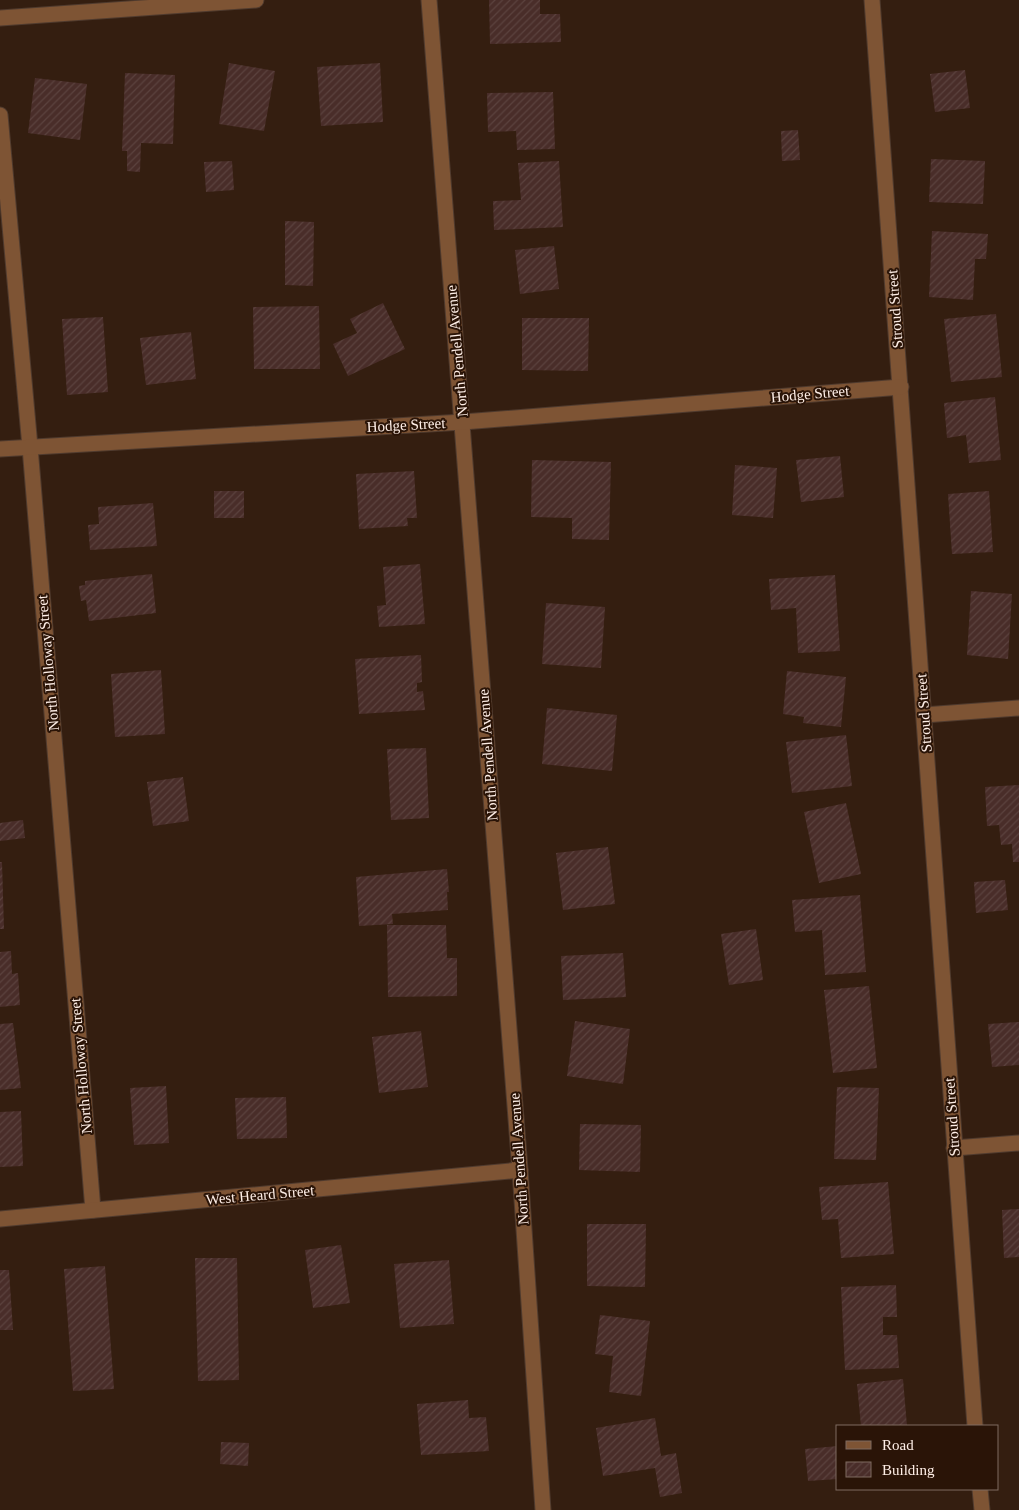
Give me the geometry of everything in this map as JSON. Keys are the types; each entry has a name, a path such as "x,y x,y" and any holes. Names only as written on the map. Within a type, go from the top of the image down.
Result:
{"street":[{"path":"0,18 256,0"},
{"name":"North Pendell Avenue","path":"430,0 520,1170 543,1510"},
{"name":"Stroud Street","path":"872,0 975,1425"},
{"name":"North Holloway Street","path":"0,115 30,447 93,1210"},
{"name":"Hodge Street","path":"0,449 463,422 901,387"},
{"path":"924,714 1019,708"},
{"path":"954,1148 1019,1143"},
{"name":"West Heard Street","path":"0,1218 520,1170"},
{"path":"980,1490 982,1510"}],"building":[{"path":"489,0 540,0 540,14 560,14 561,42 490,44"},
{"path":"229,63 275,71 264,131 219,124"},
{"path":"380,63 383,122 321,126 317,67"},
{"path":"965,70 970,108 935,112 930,74"},
{"path":"125,73 175,75 173,144 141,143 140,172 127,171 127,151 122,151"},
{"path":"35,78 87,84 80,140 28,133"},
{"path":"553,92 555,149 517,150 516,131 488,132 487,93"},
{"path":"798,130 800,160 782,161 781,131"},
{"path":"931,159 985,161 983,204 929,202"},
{"path":"232,161 234,190 206,192 204,162"},
{"path":"559,161 563,227 494,230 493,201 521,200 518,163"},
{"path":"285,221 314,222 313,286 285,285"},
{"path":"932,231 988,234 986,259 975,259 973,300 929,297"},
{"path":"554,246 559,289 520,294 515,250"},
{"path":"383,303 405,349 348,376 333,344 357,333 350,319"},
{"path":"319,306 320,369 254,369 253,307"},
{"path":"996,314 1002,377 951,382 944,319"},
{"path":"103,317 108,392 67,395 62,319"},
{"path":"522,318 589,318 588,371 522,370"},
{"path":"191,332 196,379 146,385 140,338"},
{"path":"995,397 1001,460 969,463 966,435 947,438 944,403"},
{"path":"840,456 844,497 801,502 796,460"},
{"path":"532,460 611,462 609,540 572,539 572,518 531,517"},
{"path":"735,465 777,468 773,518 732,515"},
{"path":"414,471 417,518 407,518 408,526 359,529 356,474"},
{"path":"214,491 244,491 244,518 214,518"},
{"path":"989,491 993,552 952,554 948,494"},
{"path":"153,503 157,546 90,550 88,525 99,524 98,507"},
{"path":"420,564 425,624 379,627 377,606 386,605 383,567"},
{"path":"152,574 156,613 89,621 86,600 81,601 79,586 85,585 85,581"},
{"path":"835,575 840,651 798,653 796,608 771,610 769,579"},
{"path":"971,591 1012,594 1008,659 967,655"},
{"path":"546,603 605,607 601,668 542,664"},
{"path":"421,655 422,682 417,683 417,692 423,691 425,710 359,714 355,659"},
{"path":"161,670 165,734 115,737 111,674"},
{"path":"787,671 846,677 841,727 803,723 804,717 783,714"},
{"path":"547,708 617,715 612,771 542,764"},
{"path":"846,735 852,786 792,793 786,742"},
{"path":"426,748 429,818 391,820 387,749"},
{"path":"183,777 189,821 153,826 147,782"},
{"path":"1019,785 1019,862 1013,862 1012,844 1001,845 999,825 987,826 985,787"},
{"path":"846,803 861,874 819,883 804,812"},
{"path":"23,820 25,838 0,841 0,823"},
{"path":"608,847 615,904 563,910 556,853"},
{"path":"0,862 2,862 4,929 0,929"},
{"path":"447,869 448,910 392,914 393,924 359,926 356,877"},
{"path":"1005,880 1008,910 976,913 974,882"},
{"path":"860,895 866,972 825,975 822,930 795,932 792,900"},
{"path":"387,925 446,925 447,958 457,958 457,996 388,997"},
{"path":"756,929 763,980 729,985 721,934"},
{"path":"11,951 12,974 18,973 20,1005 0,1007 0,952"},
{"path":"623,953 626,997 563,1000 561,956"},
{"path":"869,986 877,1068 833,1073 824,990"},
{"path":"575,1021 630,1029 623,1084 567,1076"},
{"path":"1019,1022 1019,1065 992,1067 988,1024"},
{"path":"13,1023 21,1088 0,1090 0,1024"},
{"path":"421,1031 428,1087 379,1093 372,1037"},
{"path":"166,1086 169,1143 134,1145 130,1088"},
{"path":"837,1087 879,1088 876,1160 834,1159"},
{"path":"286,1097 287,1138 237,1139 235,1098"},
{"path":"21,1111 23,1166 0,1167 0,1112"},
{"path":"580,1124 641,1125 640,1172 579,1170"},
{"path":"888,1182 894,1254 841,1258 838,1219 822,1220 819,1187"},
{"path":"1019,1209 1019,1257 1004,1258 1002,1210"},
{"path":"587,1224 646,1224 645,1287 587,1286"},
{"path":"341,1245 350,1303 313,1308 305,1250"},
{"path":"195,1258 237,1258 239,1380 198,1381"},
{"path":"449,1260 454,1324 400,1328 394,1264"},
{"path":"105,1266 114,1389 73,1391 64,1269"},
{"path":"0,1270 9,1270 13,1330 0,1330"},
{"path":"896,1285 897,1317 883,1317 883,1335 897,1335 899,1368 845,1370 841,1287"},
{"path":"600,1315 650,1321 641,1396 609,1392 613,1356 595,1354"},
{"path":"903,1379 907,1425 861,1425 857,1384"},
{"path":"468,1400 469,1418 486,1417 489,1451 421,1455 417,1404"},
{"path":"655,1418 661,1456 676,1453 682,1493 660,1497 655,1468 603,1476 596,1428"},
{"path":"221,1442 249,1443 248,1466 220,1464"},
{"path":"836,1446 836,1479 808,1481 805,1449"}]}
